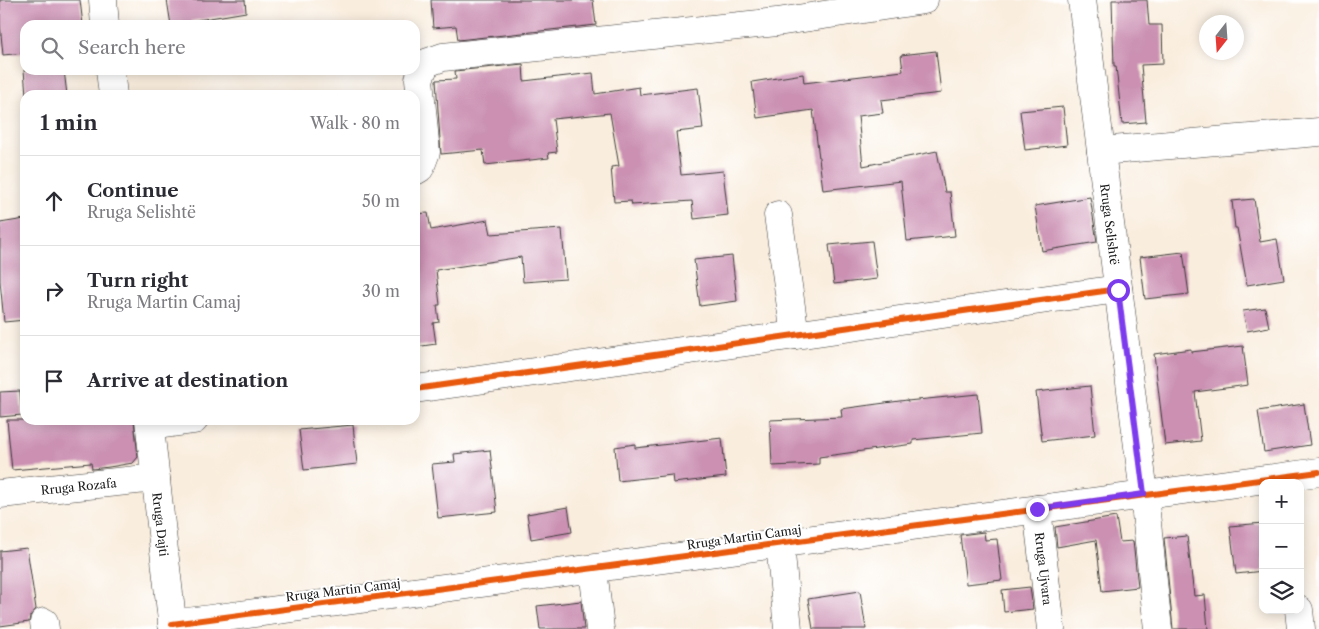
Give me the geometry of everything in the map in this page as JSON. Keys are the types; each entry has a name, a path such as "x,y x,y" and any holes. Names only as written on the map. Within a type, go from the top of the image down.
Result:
{"street":[{"path":"103,0 105,20"},
{"path":"419,90 418,79 426,63 443,57 777,22 924,0"},
{"name":"Rruga Selishtë","path":"1082,0 1144,494 1158,629"},
{"path":"111,75 112,90"},
{"path":"420,97 426,152 420,168"},
{"path":"1101,151 1319,132"},
{"path":"778,215 795,335"},
{"path":"420,388 1118,290"},
{"name":"Rruga Dajti","path":"150,425 173,626"},
{"name":"Rruga Martin Camaj","path":"1285,479 1319,472"},
{"name":"Rruga Rozafa","path":"0,494 156,478"},
{"name":"Rruga Martin Camaj","path":"173,626 1144,494 1259,482"},
{"name":"Rruga Ujvara","path":"1037,509 1051,629"},
{"path":"780,543 788,629"},
{"path":"593,569 600,629"},
{"path":"1299,614 1301,629"}],"building":[{"path":"0,0 80,0 82,20 20,20 20,53 3,55"},
{"path":"167,0 245,0 246,12 198,20 170,20"},
{"path":"431,0 593,0 596,25 458,40 456,26 433,28"},
{"path":"1112,0 1147,0 1149,25 1162,25 1163,64 1141,65 1146,122 1122,124 1116,66 1114,66"},
{"path":"936,51 941,93 881,100 883,113 858,116 863,166 937,151 945,192 950,192 955,236 907,241 901,181 823,190 813,110 757,118 752,82 803,74 804,83 903,71 901,55"},
{"path":"523,64 524,81 593,73 595,94 639,87 640,95 698,88 703,129 676,132 681,175 723,171 728,215 694,219 692,201 632,205 631,201 614,202 611,167 619,166 610,113 553,119 557,152 548,153 549,158 485,165 483,150 441,154 436,80 456,79 455,71"},
{"path":"24,75 65,75 66,90 26,90"},
{"path":"1063,107 1067,145 1025,150 1020,111"},
{"path":"1090,197 1097,242 1042,251 1035,206"},
{"path":"1254,199 1260,242 1277,239 1284,279 1247,285 1237,228 1235,228 1232,201"},
{"path":"428,213 431,230 488,220 491,234 562,229 566,279 523,282 521,257 436,270 440,305 437,305 439,322 433,323 436,344 420,346 420,214"},
{"path":"20,220 20,320 4,322 0,281 0,223"},
{"path":"872,241 877,279 834,284 829,245"},
{"path":"1183,252 1189,294 1145,299 1140,257"},
{"path":"732,256 737,301 700,306 694,260"},
{"path":"1265,308 1269,327 1247,331 1243,311"},
{"path":"1243,346 1248,385 1195,392 1201,441 1165,445 1154,354 1191,349 1191,352"},
{"path":"1090,386 1095,435 1042,441 1036,392"},
{"path":"20,391 20,415 0,417 0,392"},
{"path":"978,394 982,433 913,440 913,444 819,457 819,464 772,466 770,420 842,417 841,409 907,400"},
{"path":"1304,404 1310,445 1264,452 1258,411"},
{"path":"7,420 20,420 20,425 135,425 138,457 133,463 92,469 91,463 12,470"},
{"path":"353,425 357,464 304,470 299,430"},
{"path":"722,438 726,477 673,483 672,475 618,481 615,447 635,444 635,448"},
{"path":"490,450 497,512 438,518 432,464 455,462 454,454"},
{"path":"568,507 572,532 531,539 527,514"},
{"path":"1116,517 1120,542 1133,541 1138,587 1102,591 1096,540 1057,547 1055,527"},
{"path":"1259,523 1259,571 1236,574 1230,526"},
{"path":"984,532 985,540 997,539 1002,580 966,584 960,535"},
{"path":"1187,536 1194,596 1205,595 1208,629 1173,629 1164,538"},
{"path":"27,548 36,609 30,616 29,622 0,626 0,551"},
{"path":"1030,587 1033,609 1004,612 1002,590"},
{"path":"860,591 866,629 813,629 808,599"},
{"path":"581,601 584,629 540,629 537,606"}],"cycle path":[{"path":"420,388 1118,289"},
{"path":"172,624 1319,472"}],"route":[{"path":"1037,509 1144,494 1118,290"}]}
